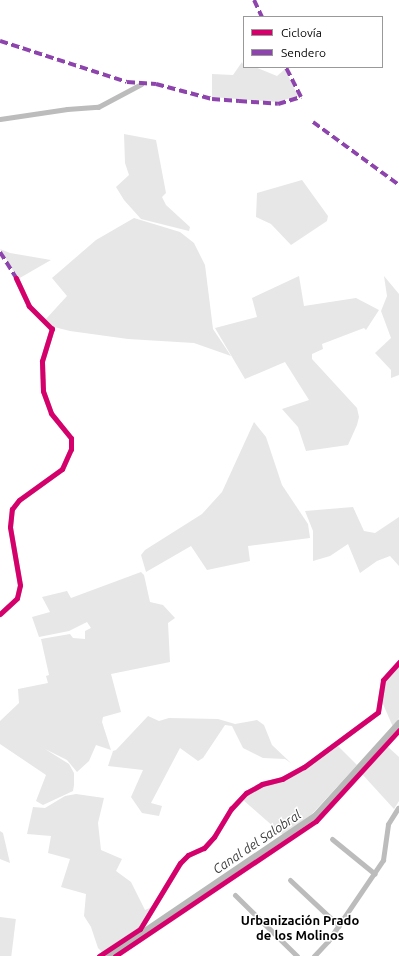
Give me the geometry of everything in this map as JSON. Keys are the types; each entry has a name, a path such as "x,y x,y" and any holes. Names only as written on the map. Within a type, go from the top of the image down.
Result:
{"street":[{"path":"0,119 67,109 98,107 140,84"},
{"path":"0,614 17,598 20,585 10,527 12,509 19,500 62,469 72,449 71,438 52,413 43,391 42,361 52,329 29,306 16,278"},
{"path":"99,956 140,929 180,863 188,855 204,848 214,837 231,809 246,793 262,784 282,779 304,767 378,712 383,680 399,662"},
{"path":"314,956 338,926 375,874 383,860 388,824 398,808"},
{"path":"332,839 375,874"},
{"path":"290,880 338,926"},
{"path":"235,896 297,956"}],"shaded area":[{"path":"242,62 243,68 257,68 277,76 285,69 298,96 277,102 212,97 212,74 233,75"},
{"path":"124,134 156,140 166,193 162,197 166,205 190,227 189,231 141,219 124,200 116,187 129,175 125,163"},
{"path":"302,180 328,216 327,221 291,245 271,224 256,217 257,193"},
{"path":"134,218 180,232 194,243 205,265 213,329 231,356 194,343 128,339 70,331 50,326 45,320 67,296 52,278 96,240"},
{"path":"0,249 10,253 51,260 18,279"},
{"path":"299,276 304,306 356,298 379,310 366,330 364,328 322,344 323,349 312,354 312,359 357,408 359,417 348,445 306,451 298,427 282,409 309,400 285,362 245,379 215,328 257,317 252,298"},
{"path":"384,276 399,294 399,375 391,378 391,370 375,353 391,338 381,311 387,296"},
{"path":"254,422 266,437 282,485 308,524 310,538 248,546 250,561 207,570 191,546 146,572 141,555 145,550 202,514 222,492"},
{"path":"353,507 364,531 375,533 399,517 399,566 390,556 377,561 360,573 348,544 330,556 313,561 313,531 305,511"},
{"path":"141,572 144,575 150,602 163,605 175,618 168,623 170,662 111,674 121,712 103,717 102,722 111,750 96,745 89,761 77,772 67,760 45,749 69,764 74,773 74,785 73,791 43,805 36,801 46,775 0,744 0,721 19,703 18,689 48,683 46,676 49,675 41,639 70,634 73,638 85,639 85,631 91,628 87,622 69,631 39,637 32,617 50,612 42,597 67,591 71,598"},
{"path":"399,664 399,718 393,727 383,704 383,692 386,680"},
{"path":"148,716 159,721 169,718 218,719 235,724 257,720 264,725 272,745 291,763 285,759 263,758 243,748 232,726 225,725 203,758 198,761 180,748 151,803 162,806 159,816 142,813 131,797 143,770 108,766 113,751 116,750"},
{"path":"337,745 357,765 312,814 283,835 242,799 246,794 266,785 287,780"},
{"path":"387,746 399,757 399,801 394,809 362,774"},
{"path":"76,794 104,798 98,823 101,850 122,859 116,871 131,882 145,910 152,907 140,927 102,952 98,948 91,927 84,916 86,894 61,887 70,859 48,853 51,836 27,834 33,807 45,808 65,796"},
{"path":"0,831 3,833 10,863 0,859"},
{"path":"0,917 16,919 11,956 0,956"}],"waterway":[{"name":"Canal del Salobral","path":"108,956 316,815 399,723"}],"marked path":[{"path":"254,0 262,16"},
{"path":"0,41 127,82 156,84 212,99 278,104 301,97 286,68"},
{"path":"313,122 399,185"},
{"path":"0,252 16,278"}],"cycle path":[{"path":"0,614 17,598 20,585 10,527 12,509 19,500 62,469 71,449 71,438 51,413 43,391 42,361 52,329 29,306 16,278"},
{"path":"99,956 140,929 180,863 188,855 204,848 214,837 231,809 246,793 262,784 282,779 304,767 378,712 383,680 399,662"},
{"path":"115,956 316,821 399,730"}],"district":[{"name":"Urbanización Prado de los Molinos","path":"300,928"}]}
